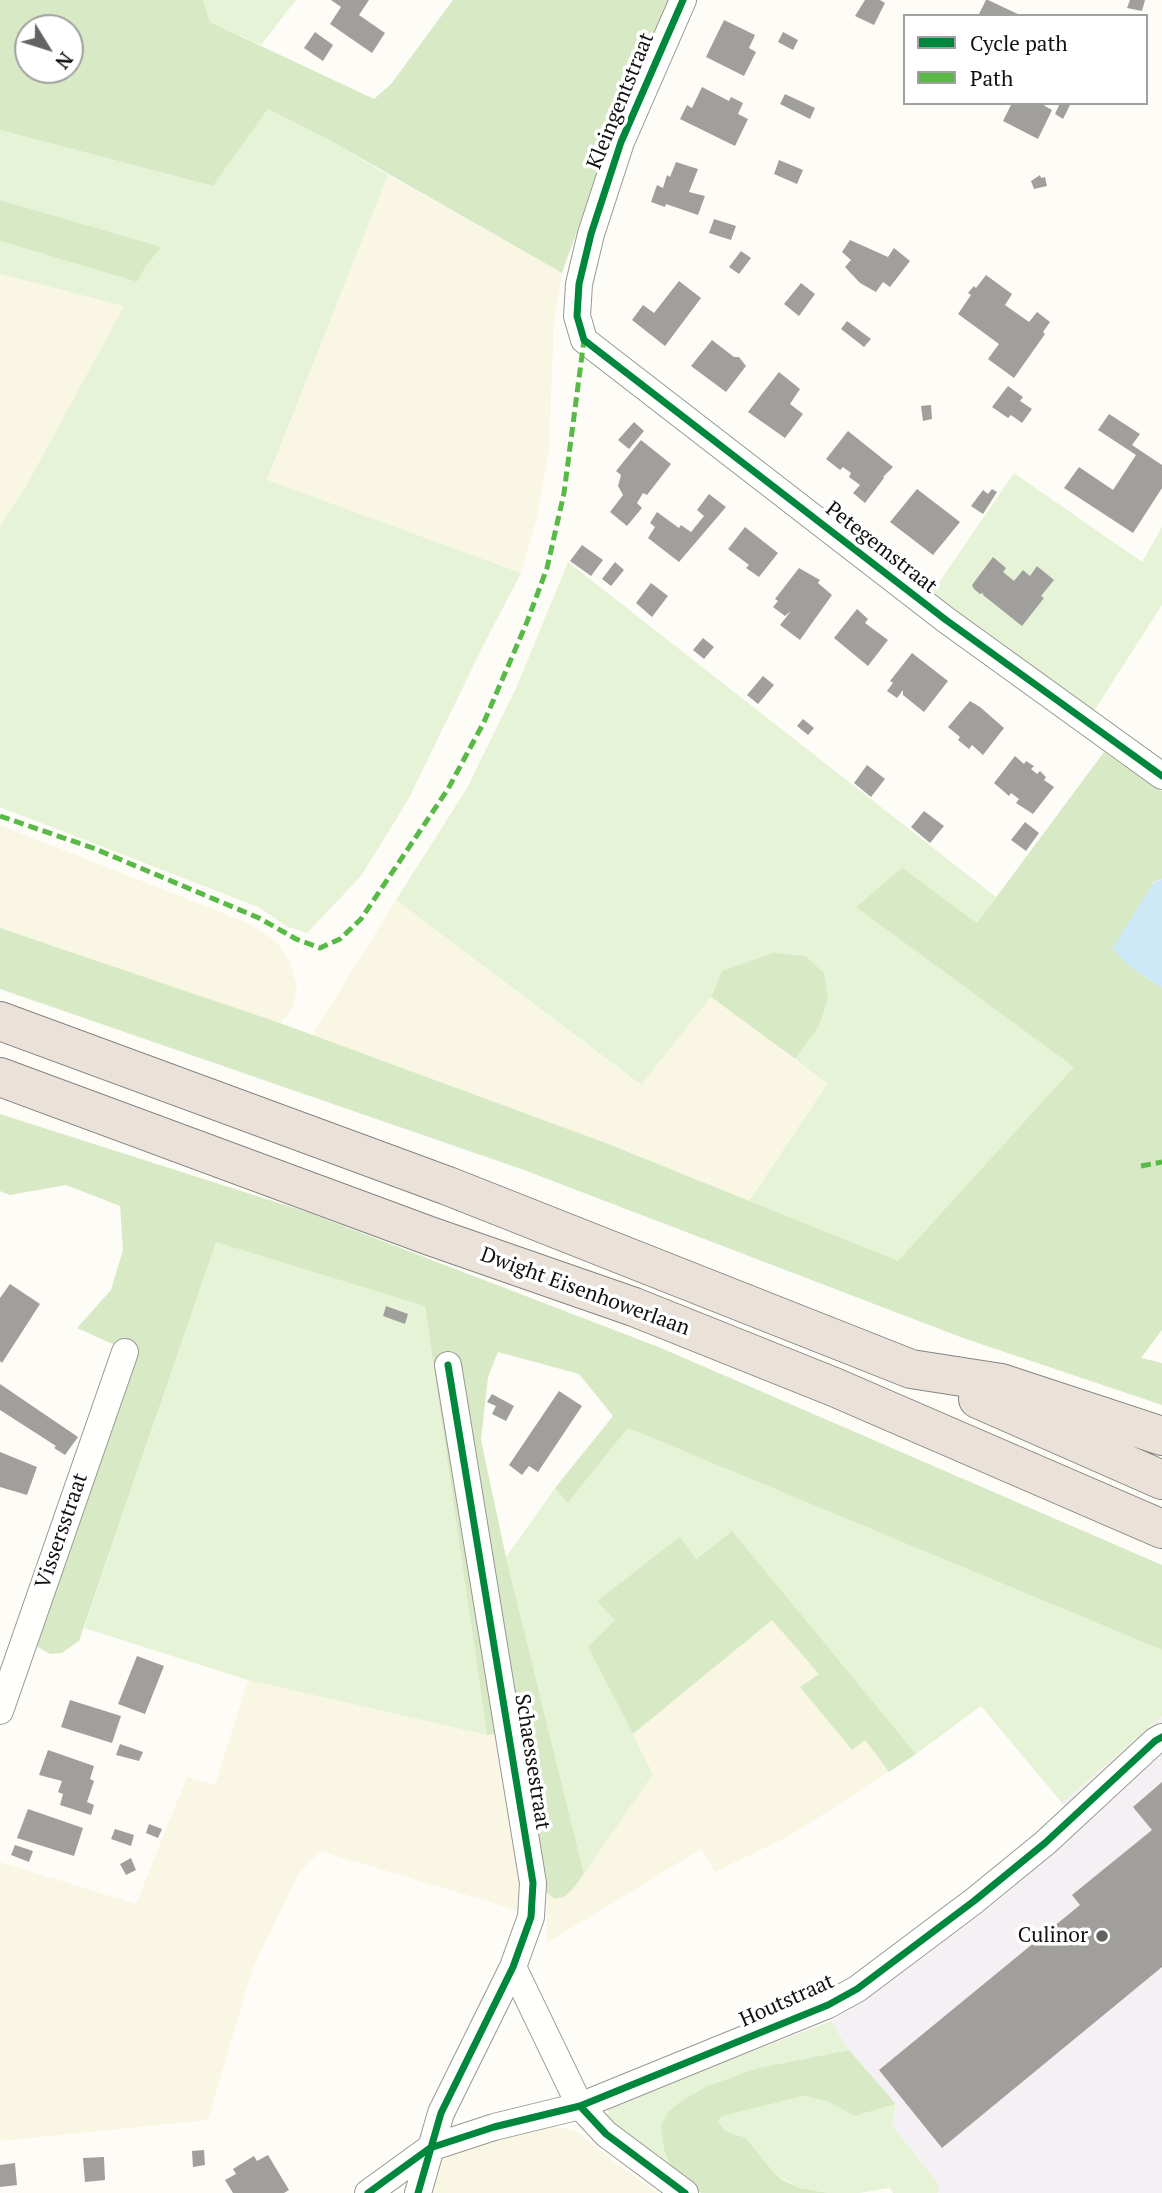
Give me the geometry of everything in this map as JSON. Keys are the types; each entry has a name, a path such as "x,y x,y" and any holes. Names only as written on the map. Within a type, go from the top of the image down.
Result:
{"highway":[{"path":"0,1021 448,1186 911,1369 1162,1480"},
{"name":"Dwight Eisenhowerlaan","path":"0,1077 430,1236 634,1307 834,1387 1162,1529"},
{"path":"911,1369 1000,1383 1162,1436"}],"street":[{"name":"Kleingentstraat","path":"584,340 578,316 579,284 591,234 621,142 683,0"},
{"name":"Petegemstraat","path":"584,340 946,620 1162,776"},
{"name":"Vissersstraat","path":"0,1710 125,1352"},
{"name":"Schaessestraat","path":"418,2193 441,2113 513,1967 531,1917 533,1883 448,1365"},
{"name":"Houtstraat","path":"368,2193 430,2148 494,2127 579,2106 828,2005 857,1989 974,1901 1045,1843 1162,1737"},
{"path":"513,1967 579,2106 606,2134 685,2193"}],"shaded area":[{"path":"388,175 562,273 554,323 549,450 537,517 521,573 267,481"},
{"path":"0,274 124,306 26,486 0,526"},
{"path":"0,825 248,923 276,941 289,961 297,985 294,1006 280,1023 0,928"},
{"path":"396,900 640,1085 711,997 827,1084 749,1201 606,1143 312,1035"},
{"path":"772,1619 820,1674 801,1687 852,1750 865,1739 889,1772 789,1836 715,1872 701,1849 547,1943 547,1893 555,1899 572,1890 653,1774 633,1734"},
{"path":"248,1680 487,1735 499,1733 523,1894 520,1911 320,1851 299,1873 252,1970 208,2120 0,2141 0,1862 136,1904 187,1777 215,1785"},
{"path":"1162,1716 1162,2193 937,2193 938,2184 892,2125 896,2104 849,2050 831,2021 865,2001 983,1913 1055,1853 1081,1827 1062,1803"},
{"path":"539,2125 578,2132 658,2193 422,2193 429,2171 447,2151"}],"green space":[{"path":"0,0 203,0 210,22 374,99 391,84 453,0 672,0 612,135 562,273 329,140 268,109 213,186 0,130"},
{"path":"203,0 296,0 261,45 210,22"},
{"path":"268,109 329,140 388,175 267,480 521,573 408,800 361,876 307,933 288,927 258,907 0,807 0,526 26,486 124,306 0,274 0,241 137,282 162,247 0,200 0,130 213,186"},
{"path":"0,200 162,247 137,282 0,241"},
{"path":"1014,473 1142,562 1162,527 1162,605 1094,711 931,594"},
{"path":"568,562 996,897 977,923 857,907 1075,1067 898,1262 749,1201 827,1084 795,1059 819,1026 722,971 711,997 641,1085 396,900 467,788 517,686"},
{"path":"1104,752 1162,791 1162,879 1153,882 1132,968 1162,988 1162,1330 1141,1358 1162,1363 1162,1405 963,1338 524,1170 0,989 0,928 280,1023 606,1143 898,1261 1074,1067 856,907 902,868 977,923"},
{"path":"773,953 805,956 824,973 828,998 819,1026 795,1059 711,997 722,971"},
{"path":"0,1114 307,1212 661,1348 1162,1565 1162,1650 628,1428 568,1503 555,1488 613,1416 579,1374 498,1352 488,1377 481,1440 506,1557 584,1874 564,1897 555,1899 547,1893 520,1731 487,1735 425,1306 216,1242 79,1641 62,1653 50,1654 33,1644 135,1354 77,1328 111,1290 123,1250 120,1206 66,1185 10,1195 0,1191"},
{"path":"216,1241 425,1305 487,1735 248,1680 84,1628"},
{"path":"628,1428 1162,1650 1162,1716 1062,1803 981,1706 916,1754 731,1532 615,1620 589,1647 653,1774 584,1874 506,1557 555,1488 569,1502"},
{"path":"732,1531 916,1754 889,1772 865,1740 852,1750 800,1687 819,1674 772,1620 633,1734 588,1647 615,1620 597,1601 680,1537 696,1559"},
{"path":"831,2021 849,2050 758,2068 707,2086 675,2177 620,2135 607,2116 610,2106"},
{"path":"849,2050 896,2104 855,2116 826,2101 803,2096 722,2116 718,2122 726,2131 746,2138 783,2180 799,2188 829,2193 701,2193 675,2177 664,2149 661,2126 668,2112 680,2102 707,2086 758,2068"},
{"path":"803,2096 826,2101 855,2116 896,2104 892,2125 939,2185 937,2193 893,2193 890,2188 859,2193 829,2193 799,2188 775,2174 746,2138 726,2131 718,2122 722,2115"}],"water":[{"path":"1162,879 1162,988 1132,968 1112,949 1154,882"}],"building":[{"path":"331,0 369,0 359,15 385,33 372,53 330,24 341,7"},
{"path":"865,0 880,0 885,3 874,25 855,16"},
{"path":"988,0 1018,14 979,14"},
{"path":"1130,0 1145,0 1142,11 1127,8"},
{"path":"724,20 755,35 749,48 756,52 744,76 706,57"},
{"path":"315,32 333,45 323,61 304,48"},
{"path":"783,32 798,40 793,50 778,42"},
{"path":"702,87 729,101 731,97 743,103 738,114 748,119 735,146 680,119 687,105 692,108"},
{"path":"785,94 815,108 810,119 780,104"},
{"path":"1011,105 1043,105 1052,110 1038,139 1003,121"},
{"path":"1059,105 1070,105 1063,119 1055,114"},
{"path":"779,160 803,170 797,184 774,174"},
{"path":"676,162 698,169 689,192 705,196 698,215 651,202 657,185 663,188 667,175 670,177"},
{"path":"1040,175 1041,178 1045,177 1047,186 1034,189 1031,181"},
{"path":"714,219 736,226 731,240 709,233"},
{"path":"850,240 888,257 894,248 910,261 890,287 883,282 876,292 860,283 845,267 851,260 842,252"},
{"path":"741,251 751,258 739,274 729,267"},
{"path":"986,275 1012,294 1005,305 1029,322 1037,312 1050,322 1043,332 1045,334 1014,378 988,359 999,344 958,314 971,295 968,293 974,286 976,288"},
{"path":"679,281 701,298 665,346 632,320 643,305 654,313"},
{"path":"801,283 815,294 799,316 784,304"},
{"path":"847,321 871,339 864,347 841,329"},
{"path":"712,340 734,357 739,357 746,366 726,392 691,366"},
{"path":"779,372 800,389 790,404 803,414 785,438 748,412"},
{"path":"1008,386 1023,397 1020,401 1032,409 1022,423 1011,415 1008,418 992,407"},
{"path":"931,405 932,419 923,421 921,406"},
{"path":"1109,414 1140,434 1132,445 1162,465 1162,488 1133,533 1064,488 1079,467 1113,490 1136,455 1098,430"},
{"path":"634,422 644,431 629,449 618,440"},
{"path":"848,431 893,467 865,503 853,493 860,485 849,477 851,473 843,467 840,470 826,459"},
{"path":"641,440 671,464 647,495 643,493 637,503 642,508 627,526 610,512 623,495 618,486 621,475 616,471"},
{"path":"917,489 960,522 933,555 890,522"},
{"path":"992,489 997,492 983,514 971,506 983,490 988,494"},
{"path":"709,494 726,507 679,562 648,538 655,527 650,523 657,512 679,528 681,525 691,532 704,516 697,510"},
{"path":"745,527 778,553 759,577 746,568 749,565 728,549"},
{"path":"582,545 603,560 591,576 570,561"},
{"path":"993,557 1006,568 1003,572 1014,581 1023,570 1030,576 1037,566 1054,580 1022,626 972,585"},
{"path":"615,562 624,570 611,586 602,579"},
{"path":"799,568 820,580 818,583 832,595 800,640 780,625 791,611 785,616 773,607 778,601 775,599"},
{"path":"651,583 668,596 652,617 636,603"},
{"path":"857,609 868,619 865,623 888,640 868,666 834,638"},
{"path":"703,638 714,647 704,659 693,650"},
{"path":"912,653 948,681 924,712 903,695 903,690 897,698 887,691 893,683 890,681"},
{"path":"763,676 774,685 758,704 747,695"},
{"path":"970,701 1004,728 983,755 972,745 969,749 948,727"},
{"path":"803,719 814,728 808,735 797,726"},
{"path":"1015,756 1024,764 1026,761 1034,766 1031,769 1037,774 1040,771 1046,777 1044,780 1054,787 1033,814 1016,803 1019,799 1011,793 1009,796 994,783"},
{"path":"867,765 885,779 871,797 854,783"},
{"path":"924,811 944,826 930,843 911,827"},
{"path":"1025,822 1039,833 1026,851 1011,840"},
{"path":"10,1284 40,1304 2,1363 0,1298"},
{"path":"386,1306 408,1314 405,1324 383,1316"},
{"path":"0,1384 78,1437 65,1455 54,1448 56,1446 0,1410"},
{"path":"559,1391 582,1406 538,1472 529,1466 522,1475 509,1465"},
{"path":"492,1394 514,1406 506,1421 492,1414 496,1406 487,1402"},
{"path":"0,1452 37,1467 27,1495 0,1487"},
{"path":"137,1656 164,1666 145,1714 118,1704"},
{"path":"70,1700 121,1716 112,1743 61,1727"},
{"path":"120,1744 143,1752 139,1761 116,1755"},
{"path":"48,1750 94,1766 90,1779 94,1781 87,1802 94,1805 91,1815 60,1805 63,1794 58,1792 62,1781 39,1775"},
{"name":"Culinor","path":"1162,1782 1162,1967 942,2148 879,2070 1080,1905 1072,1895 1152,1830 1133,1807"},
{"path":"28,1809 83,1828 74,1856 17,1838"},
{"path":"149,1824 162,1829 158,1838 146,1833"},
{"path":"115,1829 134,1835 131,1846 111,1839"},
{"path":"15,1845 33,1851 29,1862 11,1855"},
{"path":"131,1858 136,1870 126,1875 120,1864"},
{"path":"204,2150 205,2165 193,2167 192,2151"},
{"path":"268,2155 289,2190 284,2193 233,2193 225,2180 236,2174 233,2169 254,2156 257,2161"},
{"path":"104,2157 105,2180 85,2182 83,2158"},
{"path":"15,2163 17,2185 0,2187 0,2165"}],"marked path":[{"path":"0,816 93,848 259,918 296,939 320,948 340,939 361,919 448,789 484,722 527,622 547,568 564,493 584,340"},
{"path":"1141,1166 1162,1162"}],"cycle path":[{"path":"683,0 621,142 591,234 579,284 577,316 584,340 946,620 1162,776"},
{"path":"418,2193 441,2113 513,1967 531,1917 533,1883 448,1365"},
{"path":"368,2193 430,2148 494,2127 580,2106 828,2005 857,1989 974,1901 1045,1843 1162,1737"},
{"path":"580,2106 606,2134 685,2193"}],"place":[{"name":"Culinor","path":"1102,1936"}]}
